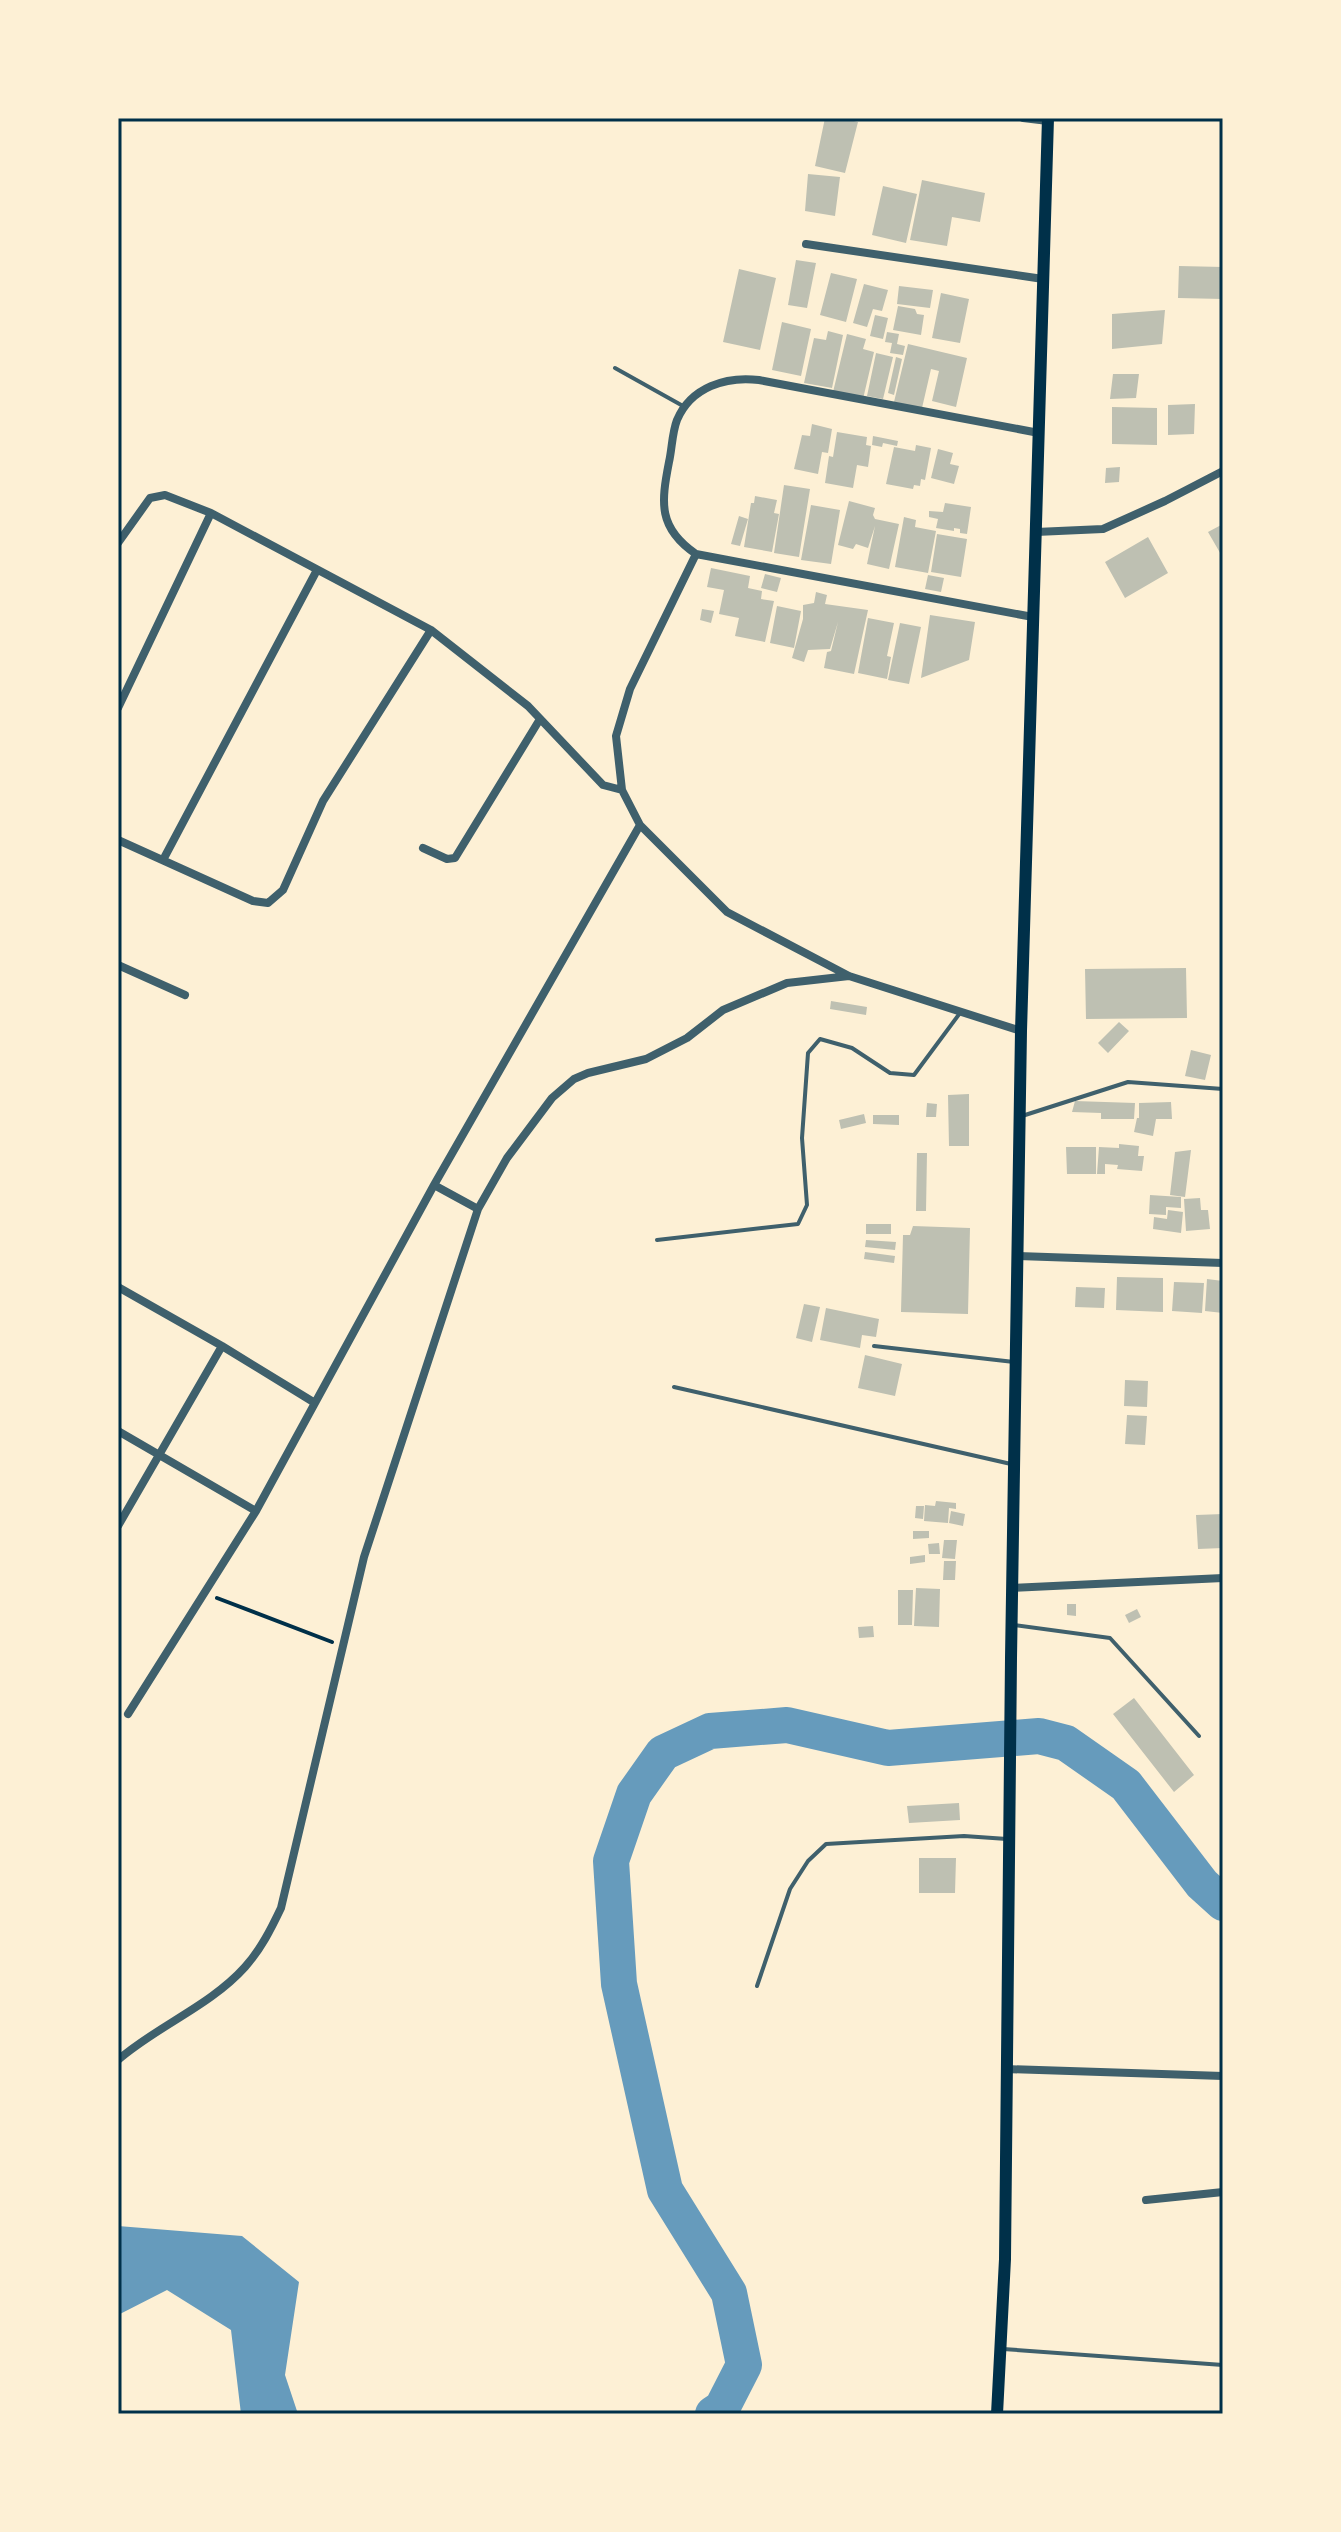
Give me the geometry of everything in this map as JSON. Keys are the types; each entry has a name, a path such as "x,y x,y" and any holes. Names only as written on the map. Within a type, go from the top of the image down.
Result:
{"main road":[{"path":"997,2414 1005,2259 1021,1031 1048,120"}],"street":[{"path":"1023,118 1048,120"},
{"path":"806,244 1043,279"},
{"path":"1033,617 696,554 675,537 668,525 662,498 677,421 685,407 710,385 743,378 1039,433"},
{"path":"1036,532 1103,529 1223,471"},
{"path":"118,543 150,498 165,495 211,513 431,630 528,706 603,785 622,790"},
{"path":"118,708 211,513"},
{"path":"696,554 630,689 616,736 622,790 640,825 727,912 849,976 1021,1031"},
{"path":"163,860 317,570"},
{"path":"118,840 253,901 268,903 283,890 323,801 431,630"},
{"path":"423,848 447,859 455,858 540,719"},
{"path":"128,1714 256,1511 434,1185 640,825"},
{"path":"118,965 185,995"},
{"path":"118,2060 217,1991 244,1968 266,1940 281,1908 364,1557 478,1209 507,1158 552,1098 574,1079 646,1059 687,1038 723,1010 787,983 849,976"},
{"path":"434,1185 478,1209"},
{"path":"1018,1256 1223,1263"},
{"path":"118,1287 315,1403"},
{"path":"118,1526 222,1346"},
{"path":"118,1431 256,1511"},
{"path":"1012,1588 1223,1578"},
{"path":"1006,2069 1223,2076"},
{"path":"1146,2200 1223,2192"}],"lane":[{"path":"615,368 685,407"},
{"path":"657,1240 798,1224 807,1205 802,1138 808,1053 820,1039 852,1048 890,1073 914,1075 962,1011"},
{"path":"1020,1116 1128,1082 1223,1089"},
{"path":"874,1346 1016,1362"},
{"path":"674,1387 1014,1464"},
{"path":"1011,1624 1110,1638 1199,1736"},
{"path":"757,1986 790,1889 808,1861 826,1844 964,1836 1010,1839"},
{"path":"1000,2349 1223,2365"}],"path":[{"path":"204,1593 343,1646"}],"water":[{"path":"118,2226 242,2236 299,2282 285,2375 298,2414 241,2414 231,2330 167,2290 118,2315"}],"building":[{"path":"825,118 858,122 845,173 815,166"},
{"path":"808,174 840,177 835,216 805,211"},
{"path":"922,180 985,193 980,222 952,217 947,246 910,240"},
{"path":"883,186 917,194 906,243 872,235"},
{"path":"796,260 816,263 807,308 788,305"},
{"path":"1179,266 1223,267 1223,299 1178,298"},
{"path":"739,269 776,278 760,350 723,342"},
{"path":"831,273 857,279 846,322 820,315"},
{"path":"864,284 888,290 882,311 873,309 867,327 853,323"},
{"path":"899,286 933,290 930,308 897,304"},
{"path":"941,293 969,299 960,343 932,338"},
{"path":"898,306 915,309 917,314 924,315 921,335 893,330"},
{"path":"1165,310 1162,344 1112,349 1112,314"},
{"path":"875,315 888,318 883,339 870,336"},
{"path":"782,322 811,329 801,376 772,370"},
{"path":"828,331 843,335 832,388 804,383 814,338 826,340"},
{"path":"887,332 899,334 897,344 905,346 903,355 890,353 892,343 885,342"},
{"path":"847,334 866,339 863,349 874,352 863,399 833,392"},
{"path":"908,344 967,358 956,407 932,401 939,371 931,369 922,408 894,402"},
{"path":"876,353 893,357 883,399 867,396"},
{"path":"896,357 902,359 894,395 888,393"},
{"path":"1113,374 1139,374 1136,398 1110,399"},
{"path":"1195,404 1194,434 1168,435 1168,405"},
{"path":"1112,407 1157,408 1157,445 1112,444"},
{"path":"812,424 832,429 828,453 822,452 818,474 794,469 802,435 810,436"},
{"path":"837,432 867,437 866,445 871,446 868,467 857,465 853,488 825,483"},
{"path":"873,436 898,441 897,446 883,443 882,447 872,445"},
{"path":"916,445 931,448 925,480 921,479 920,486 914,485 913,489 886,484 894,447 915,451"},
{"path":"938,449 953,453 950,464 959,466 954,484 931,478"},
{"path":"1120,467 1119,482 1105,483 1106,468"},
{"path":"784,485 810,489 799,557 774,553"},
{"path":"755,496 777,500 774,513 779,514 772,552 744,547 751,503 754,503"},
{"path":"849,501 875,508 875,519 899,524 889,569 867,564 875,526 868,548 856,544 853,549 838,545"},
{"path":"945,503 971,507 967,534 960,533 960,529 936,528 938,519 929,517 929,511 943,512"},
{"path":"811,505 840,510 831,564 801,560"},
{"path":"739,516 748,519 740,546 731,544"},
{"path":"904,517 916,520 915,527 936,531 928,573 895,567"},
{"path":"1223,524 1223,558 1208,532"},
{"path":"937,534 967,539 961,577 931,572"},
{"path":"1148,537 1168,573 1125,598 1105,562"},
{"path":"711,568 750,576 748,588 762,591 761,599 774,601 765,642 735,636 739,618 719,614 724,590 707,587"},
{"path":"765,574 781,578 777,592 761,588"},
{"path":"928,575 944,578 941,592 925,589"},
{"path":"816,592 827,595 825,604 868,610 854,674 824,668 827,652 831,651 838,622 830,649 808,650 804,662 792,658 803,619 803,605 814,603"},
{"path":"777,606 801,611 794,648 770,643"},
{"path":"702,609 714,611 711,623 700,620"},
{"path":"930,615 975,622 969,660 921,678"},
{"path":"868,618 894,623 887,656 891,657 887,679 858,673"},
{"path":"900,623 921,627 909,684 888,680"},
{"path":"1186,968 1187,1018 1086,1019 1085,969"},
{"path":"831,1001 867,1007 866,1015 830,1009"},
{"path":"1119,1022 1129,1031 1108,1053 1098,1043"},
{"path":"1191,1050 1211,1055 1205,1080 1185,1076"},
{"path":"969,1094 969,1146 949,1146 948,1095"},
{"path":"1075,1101 1135,1103 1134,1119 1101,1119 1101,1113 1072,1112"},
{"path":"1171,1102 1172,1119 1156,1119 1153,1136 1134,1132 1139,1118 1139,1103"},
{"path":"927,1103 937,1104 936,1117 926,1117"},
{"path":"864,1114 866,1123 841,1129 839,1120"},
{"path":"873,1115 899,1115 899,1125 873,1124"},
{"path":"1119,1144 1139,1146 1138,1156 1144,1156 1142,1171 1117,1169 1118,1165 1105,1164 1105,1174 1097,1174 1099,1147 1119,1148"},
{"path":"1066,1147 1096,1147 1096,1174 1067,1174"},
{"path":"1191,1150 1185,1197 1170,1195 1175,1152"},
{"path":"917,1153 927,1153 926,1211 916,1211"},
{"path":"1150,1195 1181,1197 1181,1208 1166,1207 1166,1215 1149,1214"},
{"path":"1200,1198 1201,1210 1208,1210 1210,1229 1186,1231 1184,1199"},
{"path":"1168,1210 1183,1212 1181,1233 1153,1229 1154,1217 1167,1219"},
{"path":"866,1224 891,1224 891,1234 866,1234"},
{"path":"913,1226 970,1228 968,1314 901,1312 903,1235 910,1235"},
{"path":"866,1240 896,1242 895,1250 865,1247"},
{"path":"865,1252 895,1256 894,1263 864,1259"},
{"path":"1117,1277 1163,1278 1163,1312 1116,1310"},
{"path":"1207,1279 1223,1281 1223,1313 1205,1311"},
{"path":"1174,1282 1204,1283 1202,1313 1172,1311"},
{"path":"1076,1287 1105,1288 1104,1308 1075,1307"},
{"path":"804,1304 820,1307 812,1342 796,1338"},
{"path":"826,1308 879,1319 876,1337 862,1335 860,1348 820,1340"},
{"path":"865,1355 902,1364 895,1396 858,1388"},
{"path":"1125,1380 1148,1381 1147,1407 1124,1406"},
{"path":"1127,1415 1147,1416 1145,1445 1125,1444"},
{"path":"936,1501 956,1503 956,1509 949,1508 948,1523 924,1521 925,1505 935,1506"},
{"path":"916,1506 924,1506 923,1519 915,1518"},
{"path":"951,1511 965,1514 963,1526 949,1523"},
{"path":"1223,1514 1223,1548 1198,1549 1196,1515"},
{"path":"913,1531 929,1531 929,1538 913,1539"},
{"path":"944,1540 957,1540 955,1559 942,1558"},
{"path":"939,1543 940,1554 929,1554 928,1544"},
{"path":"925,1555 925,1562 910,1564 910,1557"},
{"path":"944,1561 956,1561 955,1580 943,1580"},
{"path":"916,1588 940,1589 939,1627 914,1626"},
{"path":"898,1590 913,1590 912,1625 898,1625"},
{"path":"1067,1604 1076,1604 1076,1616 1067,1615"},
{"path":"1137,1609 1141,1617 1129,1623 1125,1615"},
{"path":"873,1626 874,1637 859,1638 858,1627"},
{"path":"1134,1698 1194,1775 1174,1792 1113,1714"},
{"path":"959,1803 960,1820 909,1823 907,1806"},
{"path":"919,1858 956,1858 955,1893 919,1893"}],"waterway":[{"path":"713,2414 722,2408 744,2365 729,2293 665,2190 619,1984 611,1861 634,1794 663,1753 710,1731 787,1725 888,1748 1039,1736 1066,1743 1126,1785 1202,1884 1223,1903"}]}
